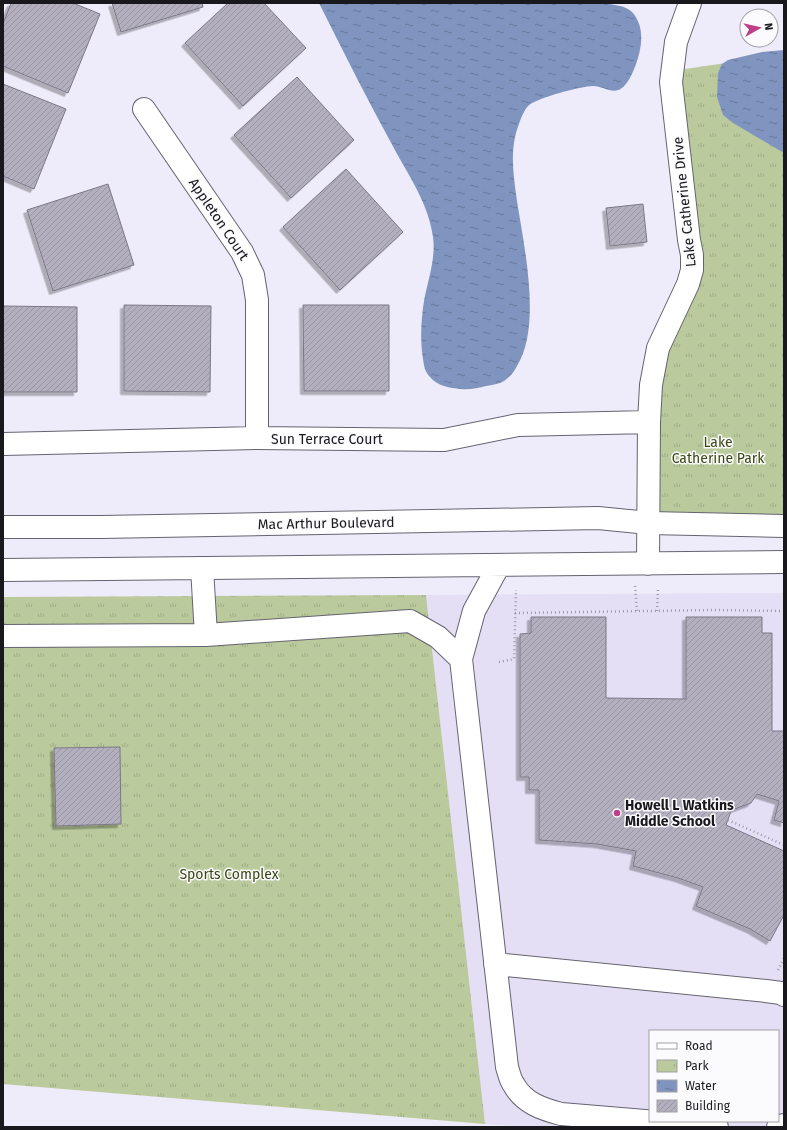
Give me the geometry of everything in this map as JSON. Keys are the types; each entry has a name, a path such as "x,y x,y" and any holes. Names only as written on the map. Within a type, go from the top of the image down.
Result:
{"street":[{"name":"Lake Catherine Drive","path":"648,564 649,422 651,385 658,348 688,284 692,270 692,255 688,240 671,82 676,42 690,3"},
{"name":"Appleton Court","path":"144,109 242,252 253,275 257,300 257,438"},
{"name":"Sun Terrace Court","path":"3,444 257,438 444,440 518,425 649,422"},
{"name":"Mac Arthur Boulevard","path":"3,527 101,527 598,518 648,523 784,526"},
{"path":"3,570 784,562"},
{"path":"499,565 474,611 461,660 507,1067 513,1084 526,1099 543,1110 561,1114 649,1121"},
{"path":"202,568 206,635"},
{"path":"3,636 206,635 410,621 438,637 461,660"},
{"path":"495,964 781,993 784,995"},
{"path":"657,1122 717,1127"},
{"path":"778,1127 784,1125"}],"path":[{"path":"635,586 637,611"},
{"path":"657,611 658,588"},
{"path":"499,662 514,659 516,590"},
{"path":"515,613 637,611 784,612"},
{"path":"728,820 784,845"}],"shaded area":[{"name":"Howell L Watkins Middle School","path":"784,593 784,1127 530,1127 485,1124 426,595"}],"green space":[{"name":"Lake Catherine Park","path":"733,62 784,149 784,519 654,518 663,350 696,270 678,70"},
{"name":"Sports Complex","path":"426,595 485,1124 3,1084 3,597"}],"water":[{"path":"319,3 604,3 626,8 634,14 637,19 641,34 639,55 630,78 622,88 615,91 593,86 549,96 528,106 520,122 514,141 513,167 527,262 530,308 529,330 524,349 517,366 510,376 502,382 470,389 452,388 436,383 426,371 421,345 421,330 424,301 431,269 434,245 428,214 419,193 376,115"},
{"path":"784,50 784,153 733,123 723,115 717,97 718,73 722,64 728,60 762,52"}],"building":[{"path":"11,3 73,3 100,14 68,93 3,66 3,24"},
{"path":"112,3 202,3 203,7 121,32"},
{"path":"228,3 264,3 306,48 243,106 185,43"},
{"path":"297,77 354,140 291,198 234,135"},
{"path":"3,84 66,109 34,189 3,176"},
{"path":"346,169 403,232 340,290 283,227"},
{"path":"108,184 134,265 53,291 27,210"},
{"path":"643,204 647,242 610,246 606,208"},
{"path":"124,305 211,306 210,392 124,391"},
{"path":"303,305 389,305 389,391 304,391"},
{"path":"3,306 77,307 77,392 3,392"},
{"path":"531,617 606,617 606,698 686,699 686,617 762,617 762,633 772,633 772,731 784,731 784,823 774,820 779,801 757,794 751,803 732,810 726,825 784,851 784,915 770,941 750,929 696,906 703,887 678,878 633,866 636,851 597,844 539,840 539,790 529,790 529,777 520,777 520,634 531,633"},
{"path":"120,747 121,824 56,826 54,748"}],"place":[{"name":"Howell L Watkins Middle School","path":"617,813"}]}
